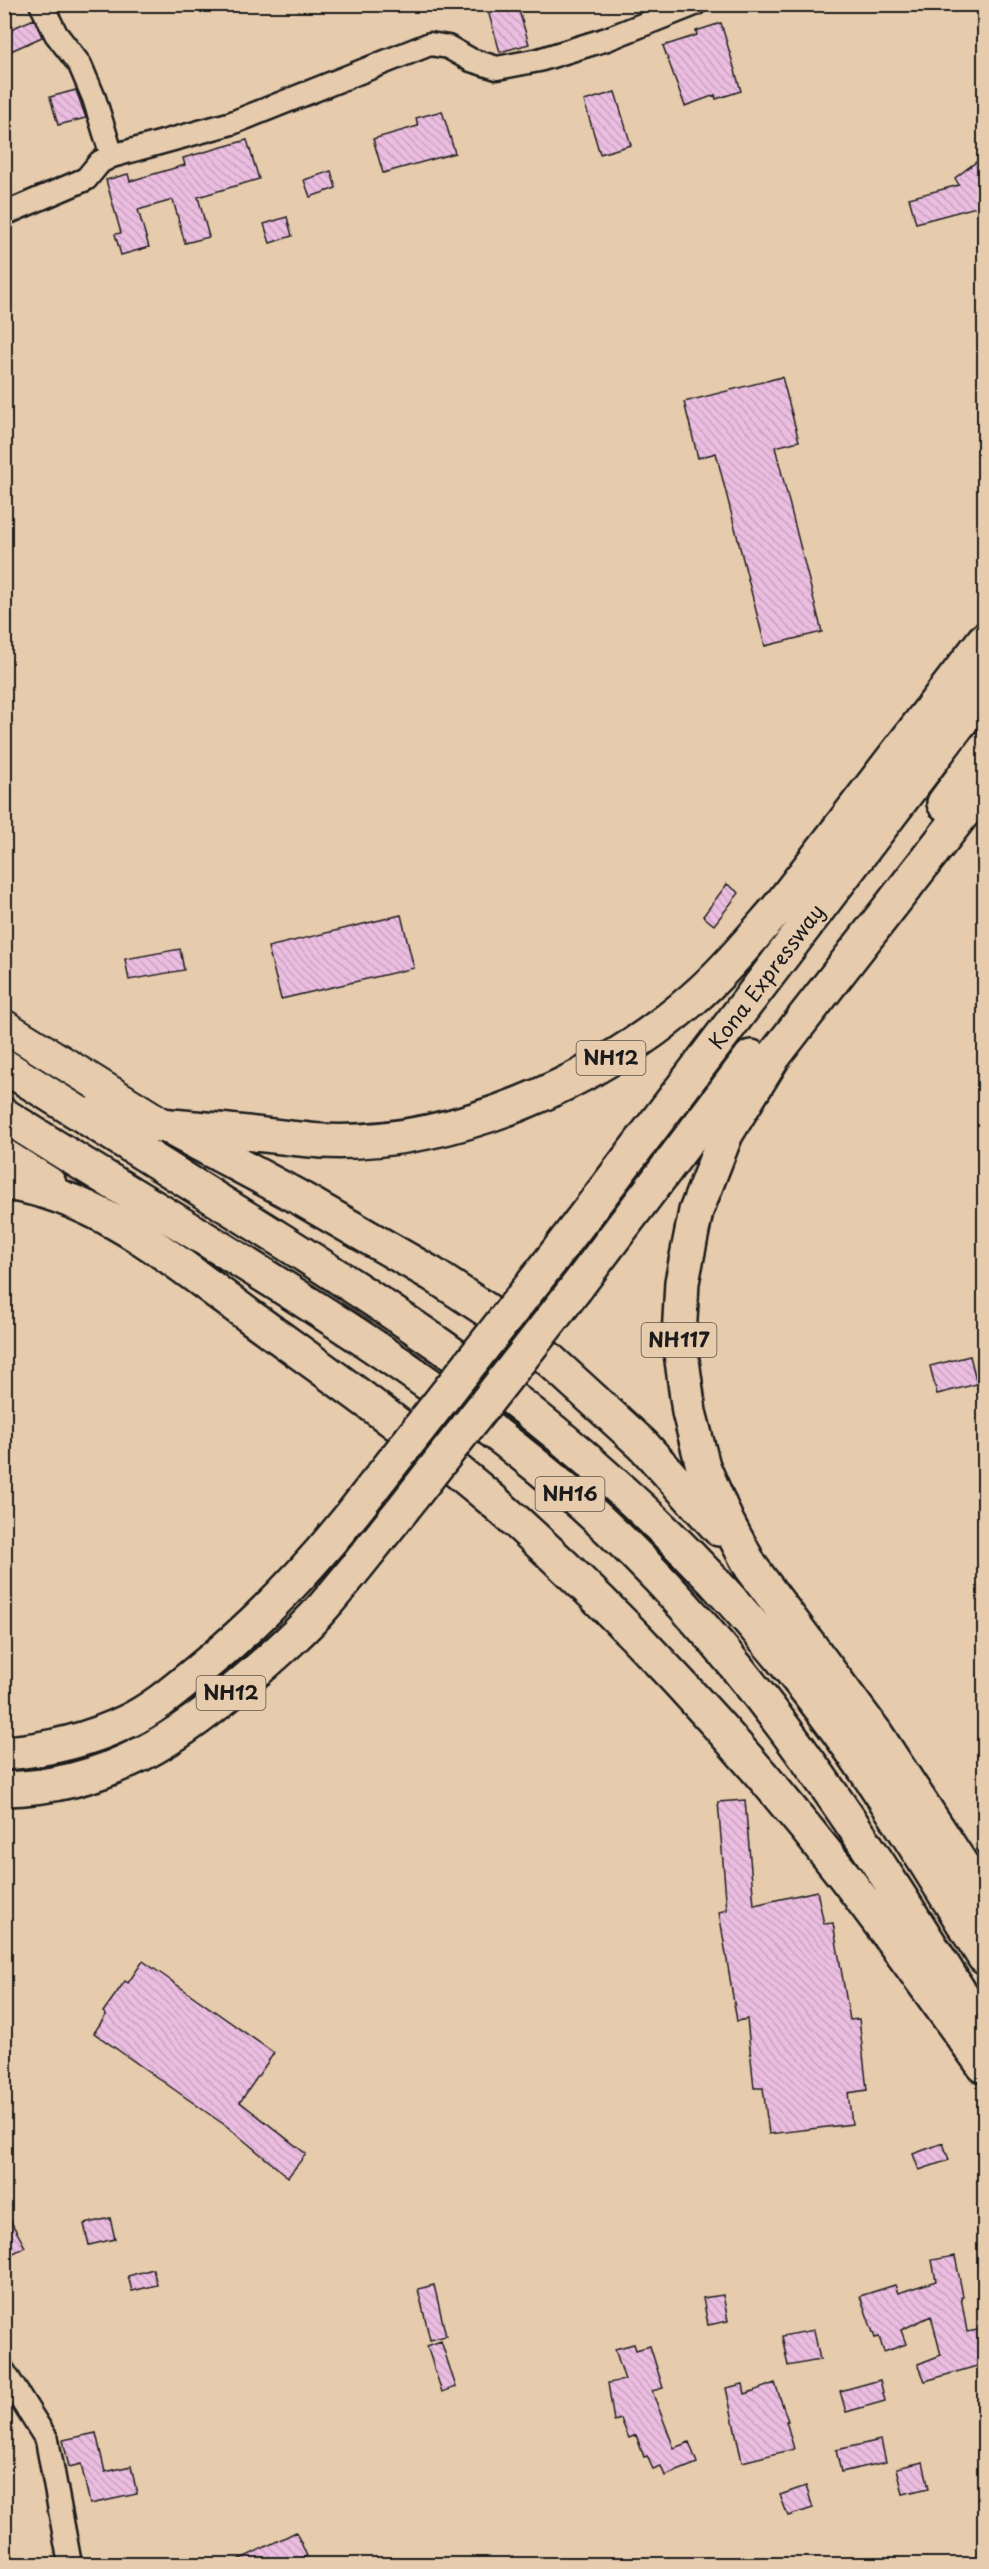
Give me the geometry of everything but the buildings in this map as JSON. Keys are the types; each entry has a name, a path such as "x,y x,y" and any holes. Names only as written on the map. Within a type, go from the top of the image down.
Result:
{"highway":[{"name":"NH12","path":"4,1066 66,1105 96,1114 165,1126 324,1141 383,1138 426,1132 503,1109 543,1094 584,1074 630,1047 695,997 778,908 984,639"},
{"name":"Kona Expressway","path":"4,1753 51,1747 91,1737 129,1720 166,1697 207,1665 276,1602 317,1558 549,1263 984,691"},
{"name":"Kona Expressway","path":"4,1790 35,1788 100,1772 129,1761 184,1730 289,1641 323,1607 576,1288 984,749"},
{"name":"NH117","path":"984,786 774,1056 726,1134 696,1211 682,1282 679,1338 688,1412 703,1466 727,1522 751,1567 876,1734 984,1899"},
{"name":"NH16","path":"66,1105 345,1281 453,1353 520,1403 612,1481 697,1564 753,1625 810,1694 871,1779 984,1957"},
{"name":"NH16","path":"4,1115 353,1330 493,1431 569,1493 681,1602 790,1736 857,1829 984,2032"},
{"path":"165,1126 300,1198 422,1268 486,1307 517,1330 643,1445 751,1567"},
{"path":"4,1156 152,1245 369,1403 490,1499 656,1658 748,1762 844,1876 984,2066"},
{"path":"4,1183 41,1189 84,1205"}],"street":[{"path":"41,4 56,34 80,65 94,98 112,156"},
{"path":"4,214 86,179 100,162 112,156 232,123 430,44 448,47 471,60 498,68 539,60 607,39 695,4"},
{"path":"4,1026 165,1126"},
{"path":"4,2372 47,2440 70,2565"}]}
